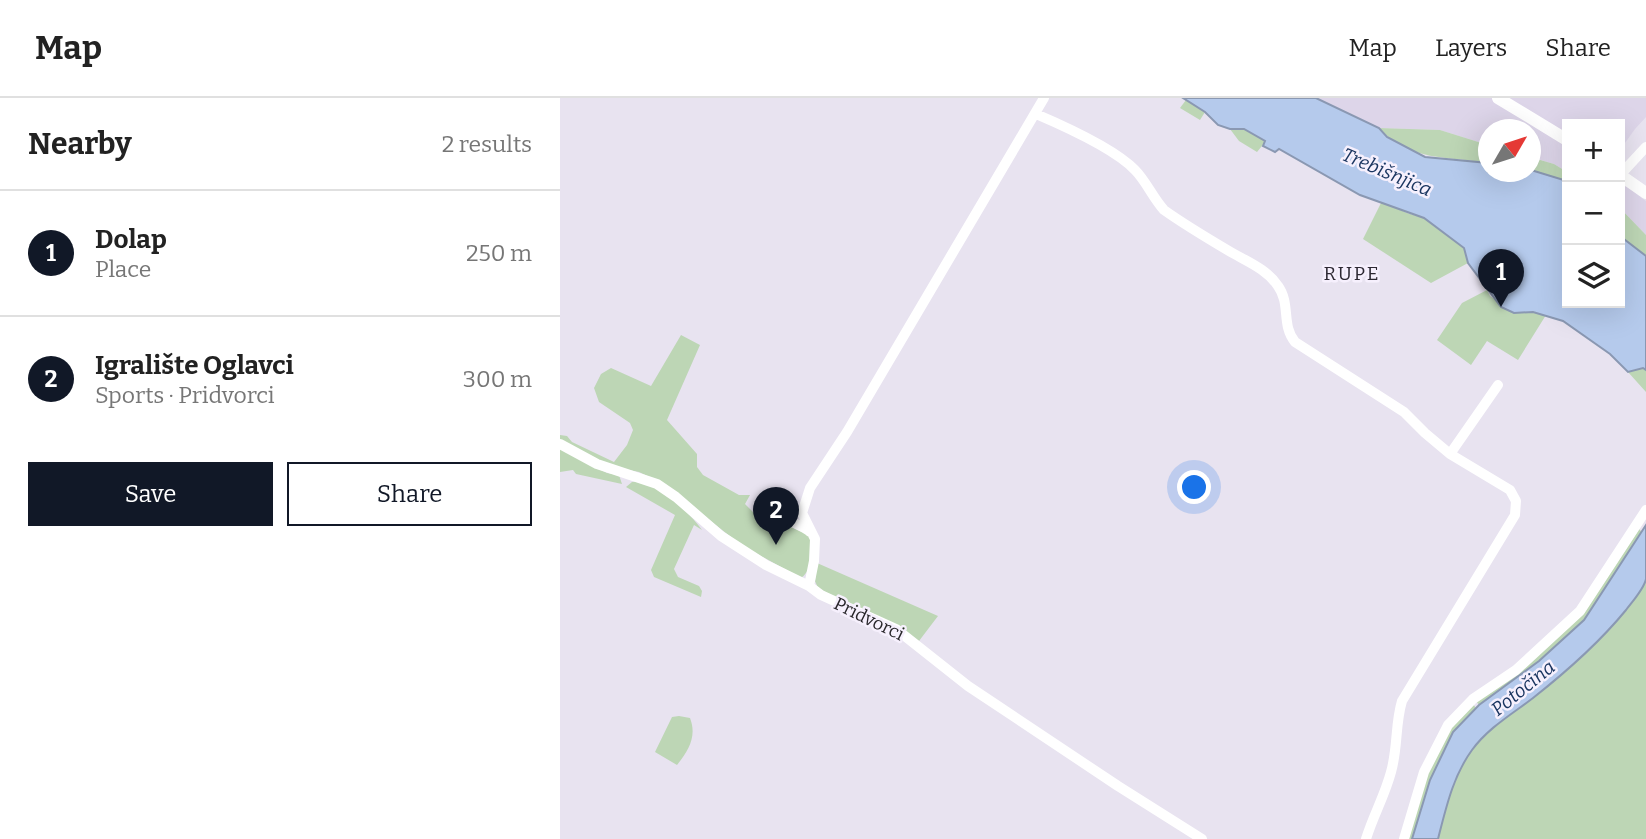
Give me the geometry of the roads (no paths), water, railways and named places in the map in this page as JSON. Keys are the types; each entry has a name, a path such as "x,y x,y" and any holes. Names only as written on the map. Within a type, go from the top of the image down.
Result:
{"main road":[{"path":"1498,98 1562,137"},
{"path":"1625,178 1646,193"}],"street":[{"path":"809,586 815,539 802,513 810,488 854,421 1044,98"},
{"path":"1035,114 1117,156 1137,171 1164,211 1269,275 1282,293 1287,312 1285,324 1295,342 1404,412 1450,454 1510,490 1516,501 1515,515 1402,701 1397,718 1395,757 1391,774 1366,839"},
{"path":"1625,170 1646,147"},
{"path":"1450,454 1498,385"},
{"name":"Pridvorci","path":"560,444 597,464 642,478 667,490 721,536 766,565 809,586 821,596 896,629 968,686 1202,839"},
{"path":"1404,839 1424,772 1447,725 1473,699 1516,670 1580,611 1646,510"},
{"path":"769,512 792,524 805,527 815,539"}],"water":[{"name":"Trebišnjica","path":"1183,98 1316,98 1379,128 1387,137 1425,157 1478,162 1478,182 1541,182 1541,173 1562,179 1562,308 1625,308 1625,240 1646,256 1646,370 1643,368 1628,372 1610,354 1563,321 1533,312 1514,313 1501,307 1468,263 1464,248 1424,218 1360,195 1279,149 1275,152 1263,146 1265,141 1244,129 1230,129 1218,125 1205,112"},
{"name":"Potočina","path":"1646,525 1646,579 1638,595 1582,657 1478,742 1455,781 1438,839 1412,839 1430,780 1453,732 1479,705 1539,661 1584,620"}],"place":[{"name":"Dolap","path":"1501,307"},
{"name":"Igralište Oglavci","path":"776,545"}],"district":[{"name":"RUPE","path":"1352,273"}]}
